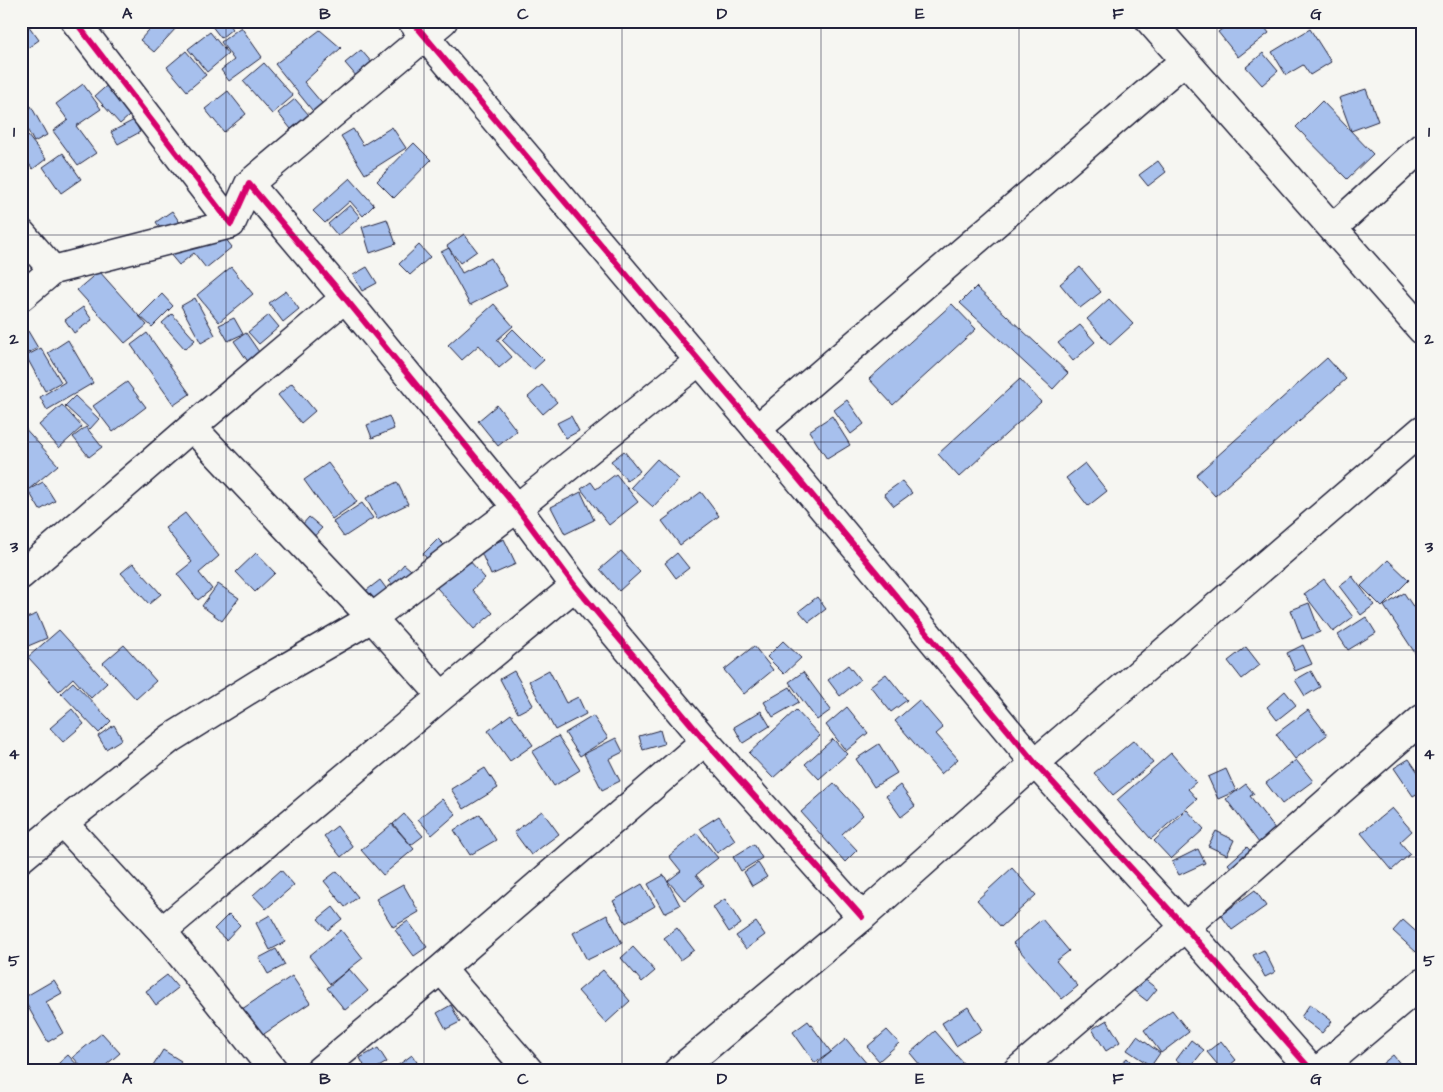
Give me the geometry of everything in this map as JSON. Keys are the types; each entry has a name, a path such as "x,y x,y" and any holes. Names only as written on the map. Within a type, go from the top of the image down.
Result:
{"street":[{"path":"75,21 231,224"},
{"path":"1150,21 1422,330"},
{"path":"231,224 249,184 427,26 699,361 1035,763 1185,927 1312,1071"},
{"path":"757,429 1185,60"},
{"path":"1333,228 1422,147"},
{"path":"249,184 517,508 575,586 705,741 862,916"},
{"path":"21,297 53,270 231,224"},
{"path":"21,233 53,270"},
{"path":"21,575 345,298"},
{"path":"21,858 171,738 372,618 517,508 699,361"},
{"path":"192,427 372,618 442,696"},
{"path":"681,1070 862,916 1035,763 1422,430"},
{"path":"162,931 575,586"},
{"path":"1017,1071 1185,927 1422,719"},
{"path":"319,1071 441,969 705,741"},
{"path":"63,823 162,931 274,1071"},
{"path":"441,969 529,1071"},
{"path":"1318,1071 1422,983"}],"building":[{"path":"157,21 171,21 177,27 154,52 140,40"},
{"path":"208,21 226,21 232,29 221,38"},
{"path":"1233,21 1260,21 1269,33 1238,57 1218,32"},
{"path":"28,25 39,40 22,52 21,30"},
{"path":"241,27 262,57 229,81 221,70 234,60 221,42"},
{"path":"1310,29 1331,62 1310,75 1303,65 1286,75 1272,52"},
{"path":"320,30 341,48 304,82 326,108 316,115 275,64"},
{"path":"210,32 228,54 207,72 188,49"},
{"path":"361,50 373,64 357,77 345,63"},
{"path":"186,51 206,75 187,91 167,67"},
{"path":"1263,53 1278,71 1262,85 1246,67"},
{"path":"264,63 293,96 272,114 243,81"},
{"path":"119,75 144,103 120,124 95,96"},
{"path":"83,84 101,109 76,126 96,153 78,165 53,131 68,120 56,104"},
{"path":"1366,89 1378,121 1351,131 1339,98"},
{"path":"228,91 246,114 224,132 205,109"},
{"path":"295,99 309,115 291,129 278,113"},
{"path":"1322,101 1373,154 1347,179 1296,127"},
{"path":"31,106 47,135 34,142 21,118 21,111"},
{"path":"134,120 140,132 118,144 111,132"},
{"path":"21,127 46,159 33,169 21,154"},
{"path":"392,127 406,148 365,174 341,136 353,129 363,145"},
{"path":"414,143 431,160 394,198 377,181"},
{"path":"63,153 81,179 61,193 43,167"},
{"path":"1158,161 1166,172 1148,186 1139,175"},
{"path":"350,178 374,205 363,216 350,201 325,223 313,211"},
{"path":"350,205 360,217 338,236 328,224"},
{"path":"172,211 189,236 173,247 156,222"},
{"path":"387,219 396,244 370,253 362,227"},
{"path":"211,220 232,247 206,268 194,253 179,265 169,253"},
{"path":"464,234 477,251 460,263 447,246"},
{"path":"419,245 430,257 410,275 399,264"},
{"path":"449,248 462,273 491,258 507,286 470,305 441,252"},
{"path":"231,267 253,294 219,322 197,295"},
{"path":"367,267 377,283 362,291 353,275"},
{"path":"1080,267 1101,292 1080,308 1060,284"},
{"path":"99,271 147,325 125,343 77,290"},
{"path":"976,287 1068,373 1053,389 960,303"},
{"path":"286,291 299,309 283,322 269,303"},
{"path":"162,294 173,306 152,327 140,316"},
{"path":"195,298 215,335 201,343 181,306"},
{"path":"1109,299 1133,324 1110,345 1087,319"},
{"path":"494,304 513,326 497,340 512,357 499,368 479,345 462,360 448,345"},
{"path":"952,304 976,329 893,405 869,379"},
{"path":"83,307 92,320 74,333 65,320"},
{"path":"172,314 195,340 185,349 162,323"},
{"path":"269,315 279,327 259,344 248,332"},
{"path":"234,318 243,334 228,341 219,325"},
{"path":"1080,325 1095,342 1073,361 1058,343"},
{"path":"513,329 544,360 533,370 502,340"},
{"path":"28,331 38,348 21,356 21,334"},
{"path":"147,333 190,394 174,405 131,345"},
{"path":"246,333 261,355 249,363 234,341"},
{"path":"68,340 93,383 47,410 40,397 65,382 48,353"},
{"path":"41,348 61,382 45,391 26,356"},
{"path":"1327,358 1346,379 1215,496 1196,475"},
{"path":"1020,379 1041,402 959,477 938,454"},
{"path":"127,382 146,407 113,432 93,406"},
{"path":"292,383 315,411 301,423 278,395"},
{"path":"542,385 557,402 543,414 528,397"},
{"path":"75,396 99,419 90,429 65,406"},
{"path":"847,400 864,424 851,434 834,410"},
{"path":"62,405 82,427 59,448 39,425"},
{"path":"497,405 517,431 498,446 478,421"},
{"path":"389,416 394,429 372,438 367,425"},
{"path":"571,416 579,431 566,438 557,423"},
{"path":"832,416 850,445 827,459 809,431"},
{"path":"22,425 58,465 28,490 21,482"},
{"path":"86,427 102,447 89,457 73,437"},
{"path":"624,451 640,471 627,481 611,461"},
{"path":"657,459 679,479 653,507 631,487"},
{"path":"328,463 357,502 332,519 304,480"},
{"path":"1085,463 1107,491 1088,506 1066,478"},
{"path":"616,474 638,502 609,525 581,489 591,482 596,489"},
{"path":"902,481 912,493 894,506 884,494"},
{"path":"43,482 55,501 40,510 28,490"},
{"path":"397,482 408,504 377,519 366,498"},
{"path":"581,492 594,520 565,534 551,507"},
{"path":"701,492 719,516 680,545 662,521"},
{"path":"362,503 373,518 344,537 333,522"},
{"path":"185,513 219,556 199,573 212,589 198,600 177,574 192,562 165,528"},
{"path":"309,517 322,528 305,546 293,535"},
{"path":"438,539 449,550 433,566 423,554"},
{"path":"504,539 516,564 491,575 480,550"},
{"path":"460,550 485,578 472,590 493,613 474,629 428,578"},
{"path":"621,551 640,572 619,591 600,569"},
{"path":"256,553 275,573 255,592 236,572"},
{"path":"677,553 689,568 676,578 665,563"},
{"path":"1388,560 1409,580 1382,607 1361,586"},
{"path":"133,563 161,594 149,604 121,573"},
{"path":"404,564 417,575 403,593 389,581"},
{"path":"1352,576 1374,605 1361,615 1339,586"},
{"path":"1324,579 1353,617 1333,632 1304,594"},
{"path":"380,580 391,595 361,618 350,603"},
{"path":"218,584 239,598 222,621 202,606"},
{"path":"1404,593 1418,614 1422,612 1422,653 1417,656 1384,606"},
{"path":"817,597 826,609 809,622 799,611"},
{"path":"1309,603 1320,632 1302,639 1291,610"},
{"path":"37,614 47,638 21,649 21,620"},
{"path":"1366,617 1376,633 1348,650 1338,635"},
{"path":"59,630 107,683 91,698 73,678 59,691 28,657"},
{"path":"783,641 801,658 784,674 767,657"},
{"path":"124,645 156,681 136,699 103,663"},
{"path":"1303,645 1312,664 1295,671 1287,653"},
{"path":"754,646 773,670 744,694 724,670"},
{"path":"1246,647 1260,665 1242,679 1228,661"},
{"path":"848,665 860,680 840,696 828,680"},
{"path":"549,670 566,703 578,697 586,714 555,730 529,681"},
{"path":"514,671 533,705 518,713 500,679"},
{"path":"1311,671 1320,687 1305,696 1295,680"},
{"path":"803,672 831,710 817,720 789,682"},
{"path":"886,674 907,700 891,712 870,686"},
{"path":"73,682 111,721 99,733 61,693"},
{"path":"790,687 799,702 773,717 764,702"},
{"path":"1285,691 1296,705 1277,720 1267,707"},
{"path":"919,700 943,728 936,734 958,759 941,774 895,721"},
{"path":"847,707 868,733 846,751 826,725"},
{"path":"72,709 84,724 63,742 50,728"},
{"path":"796,710 820,736 773,778 749,753"},
{"path":"1308,710 1327,735 1295,759 1276,734"},
{"path":"761,711 770,726 743,743 734,727"},
{"path":"511,714 533,745 510,761 488,731"},
{"path":"593,716 608,738 580,756 565,733"},
{"path":"114,725 122,739 106,749 98,736"},
{"path":"660,730 664,744 643,750 639,736"},
{"path":"558,736 580,770 554,786 532,752"},
{"path":"616,738 623,752 609,759 620,781 602,790 584,754"},
{"path":"833,739 847,754 819,779 805,764"},
{"path":"1134,740 1153,763 1113,795 1094,773"},
{"path":"879,744 897,773 874,787 856,759"},
{"path":"1171,753 1196,782 1188,789 1197,799 1151,839 1117,800"},
{"path":"1409,759 1422,778 1422,791 1413,796 1394,768"},
{"path":"1296,760 1313,781 1282,804 1266,783"},
{"path":"485,768 498,788 464,809 451,789"},
{"path":"1226,769 1236,791 1218,799 1208,777"},
{"path":"834,783 863,815 842,834 857,850 845,862 801,812"},
{"path":"1246,784 1254,794 1250,796 1279,834 1262,847 1226,799"},
{"path":"900,785 915,806 901,817 886,796"},
{"path":"442,799 456,814 432,835 418,819"},
{"path":"1392,808 1412,831 1400,842 1410,854 1392,870 1361,833"},
{"path":"1187,810 1204,829 1171,859 1154,841"},
{"path":"542,811 559,834 531,855 514,832"},
{"path":"404,814 423,836 411,845 393,824"},
{"path":"480,814 496,840 470,855 454,830"},
{"path":"719,816 735,840 717,853 700,828"},
{"path":"392,824 414,849 383,875 361,850"},
{"path":"337,826 353,847 341,857 324,836"},
{"path":"1216,831 1234,840 1227,855 1208,846"},
{"path":"697,833 718,858 696,875 704,885 685,901 668,881 681,871 669,856"},
{"path":"754,844 762,858 741,871 733,857"},
{"path":"1247,847 1258,860 1239,877 1228,864"},
{"path":"1198,849 1205,863 1179,875 1172,862"},
{"path":"758,863 767,877 752,886 744,872"},
{"path":"1012,868 1036,895 1001,927 977,900"},
{"path":"281,870 294,885 266,909 253,895"},
{"path":"337,871 358,897 345,907 324,881"},
{"path":"664,875 680,905 664,913 648,884"},
{"path":"403,884 419,912 393,927 376,899"},
{"path":"642,884 655,906 626,923 613,901"},
{"path":"1255,890 1266,906 1232,930 1221,915"},
{"path":"725,899 741,924 729,932 713,907"},
{"path":"333,907 342,919 328,930 318,919"},
{"path":"229,914 240,925 226,940 214,929"},
{"path":"270,915 285,942 270,950 256,923"},
{"path":"607,915 622,943 587,960 573,933"},
{"path":"1042,919 1069,951 1056,961 1078,986 1062,999 1013,943"},
{"path":"1403,920 1422,937 1422,946 1416,952 1393,931"},
{"path":"408,921 427,947 414,956 395,930"},
{"path":"756,922 765,935 746,949 736,936"},
{"path":"677,928 694,950 680,960 664,938"},
{"path":"341,930 363,958 330,984 309,956"},
{"path":"633,947 655,971 642,982 621,958"},
{"path":"276,949 285,965 268,974 259,958"},
{"path":"1264,950 1275,972 1265,977 1253,955"},
{"path":"349,969 368,991 345,1010 327,988"},
{"path":"603,970 630,1001 606,1023 578,991"},
{"path":"167,975 178,988 156,1005 146,991"},
{"path":"1139,975 1157,989 1147,1001 1129,987"},
{"path":"292,976 310,1003 258,1038 239,1011"},
{"path":"54,980 62,993 46,1002 63,1033 48,1042 23,998"},
{"path":"1310,1004 1332,1021 1322,1033 1301,1017"},
{"path":"451,1005 460,1022 446,1029 437,1013"},
{"path":"968,1007 982,1030 956,1046 942,1023"},
{"path":"1172,1010 1189,1032 1161,1053 1144,1030"},
{"path":"1107,1020 1120,1042 1106,1051 1092,1029"},
{"path":"808,1021 831,1052 815,1063 793,1032"},
{"path":"887,1030 899,1043 879,1061 867,1047"},
{"path":"935,1031 970,1071 925,1071 910,1053"},
{"path":"102,1033 120,1053 99,1071 85,1071 73,1057"},
{"path":"1137,1036 1160,1053 1151,1066 1127,1050"},
{"path":"846,1039 873,1071 825,1071 818,1063"},
{"path":"1191,1040 1204,1050 1189,1069 1176,1060"},
{"path":"1221,1041 1236,1060 1223,1071 1207,1052"},
{"path":"378,1048 387,1062 372,1071 367,1071 360,1058"},
{"path":"163,1050 181,1061 175,1071 150,1071"},
{"path":"68,1055 81,1069 80,1071 50,1071"},
{"path":"412,1055 423,1071 394,1071 393,1069"},
{"path":"1393,1055 1406,1071 1378,1071 1376,1069"},
{"path":"1127,1058 1139,1071 1112,1071"},
{"path":"1422,1062 1422,1071 1412,1071"}],"cycle path":[{"path":"75,21 231,224 249,184 517,508 575,586 705,741 862,917"},
{"path":"412,21 757,429 1035,763 1185,927 1312,1071"}]}
